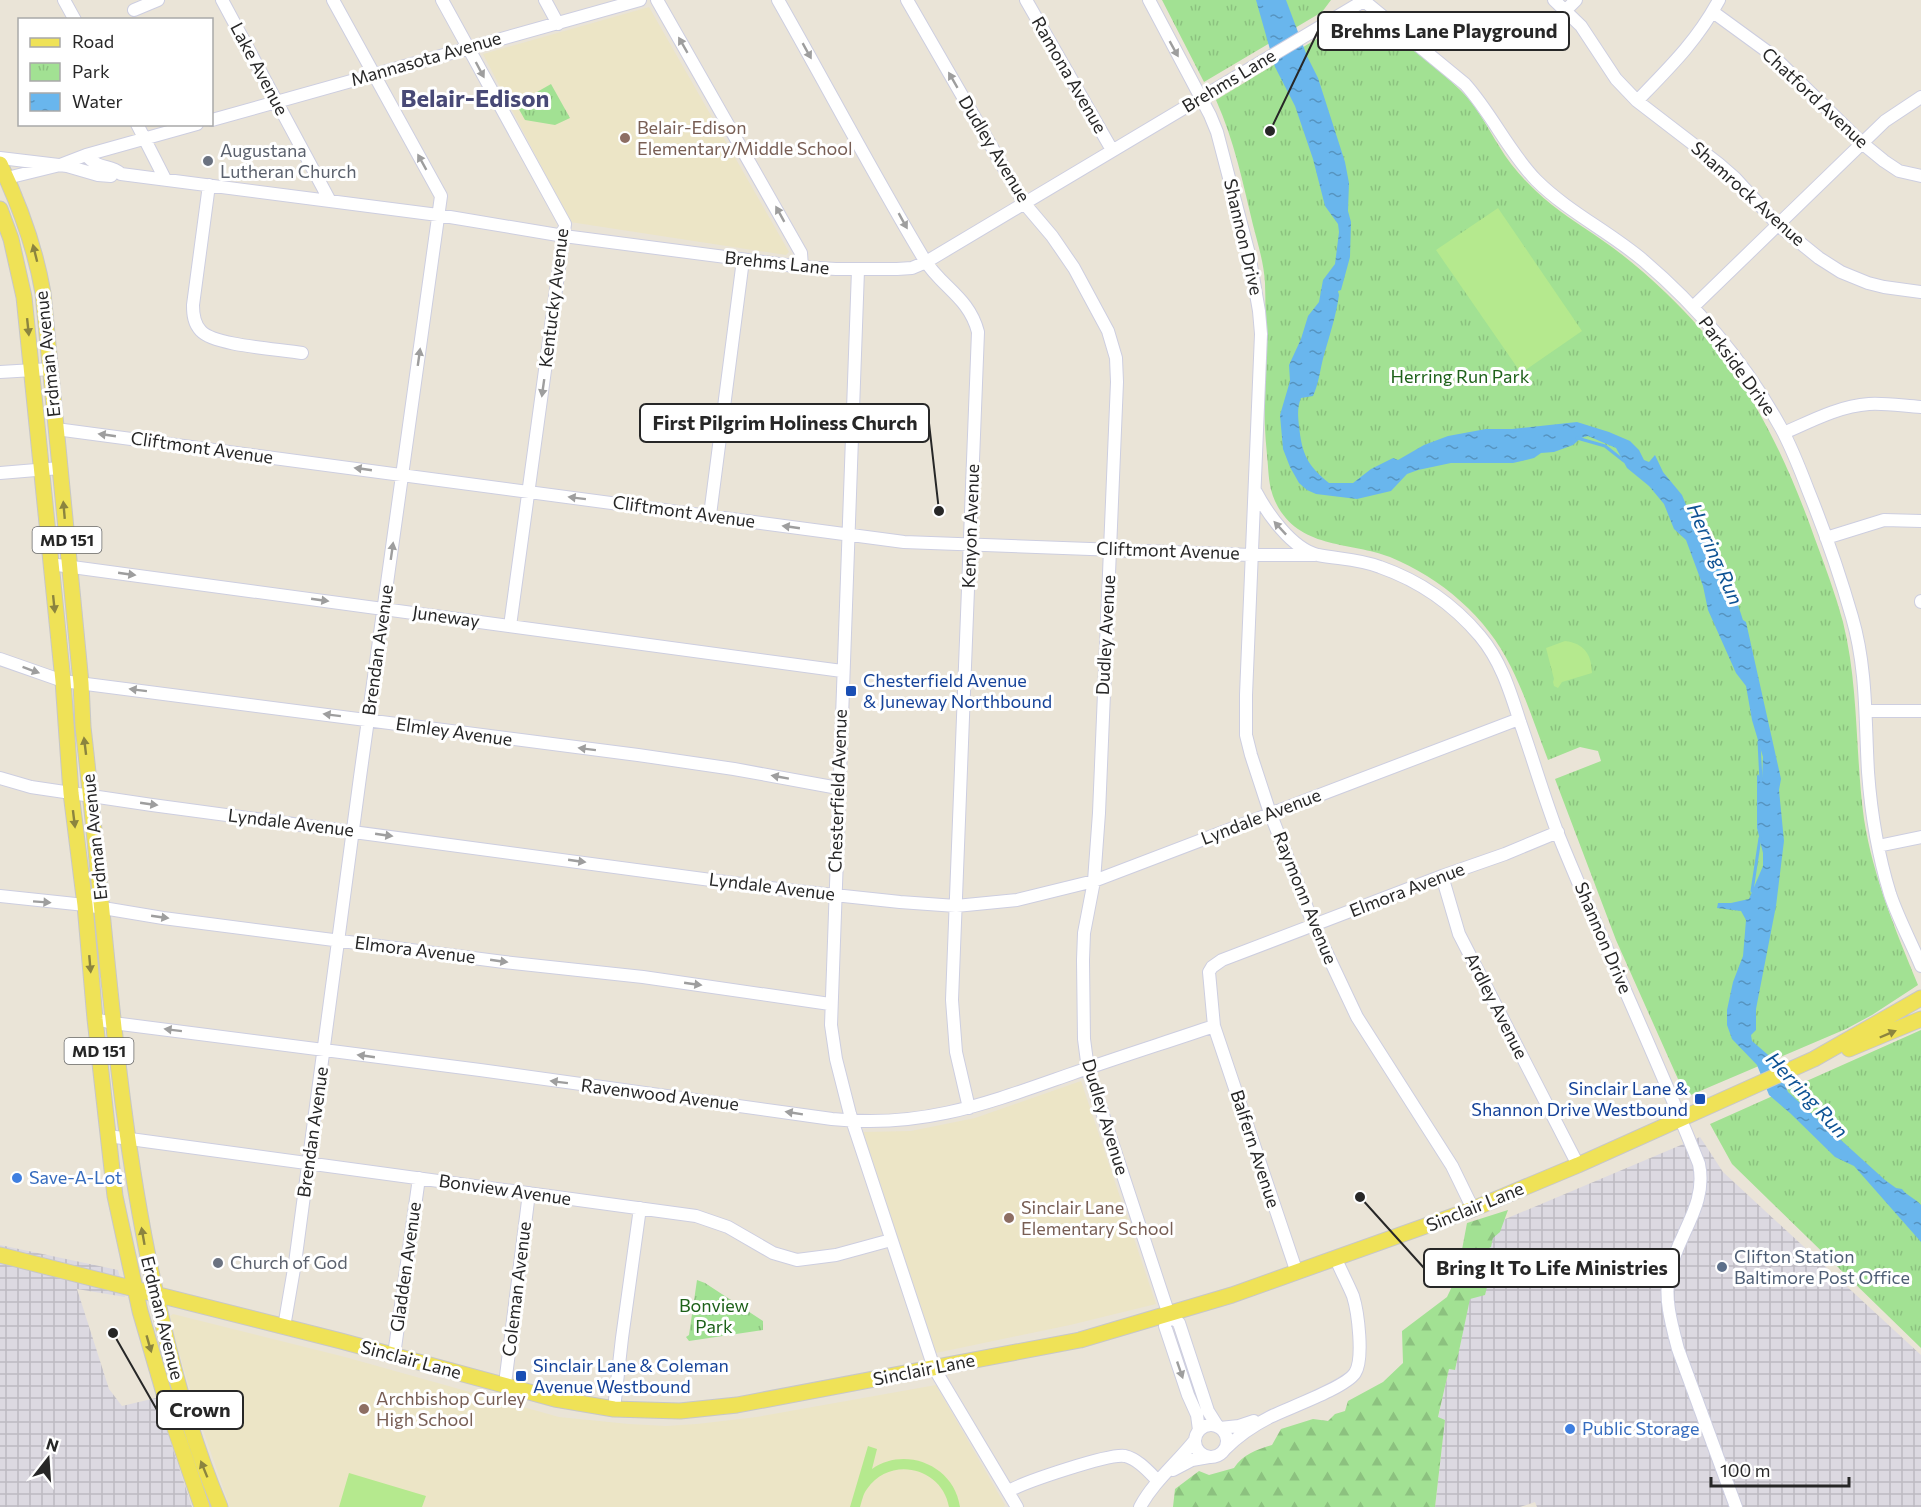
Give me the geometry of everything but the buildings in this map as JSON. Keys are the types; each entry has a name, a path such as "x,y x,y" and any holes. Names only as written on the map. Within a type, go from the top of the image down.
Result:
{"main road":[{"name":"Erdman Avenue","path":"2,174 29,232 43,293 81,683 83,727 127,1138 147,1255 172,1363 201,1463 220,1507"},
{"name":"Erdman Avenue","path":"0,209 11,239 21,280 32,371 63,681 70,793 85,905 115,1196 133,1288 172,1420 202,1507"},
{"name":"Sinclair Lane","path":"0,1255 506,1384 555,1399 614,1408 680,1411 737,1405 1080,1340 1169,1315 1297,1273 1473,1209 1578,1165 1814,1059 1921,998"},
{"name":"Sinclair Lane","path":"1814,1059 1861,1044 1921,1019"}],"street":[{"path":"64,0 74,18"},
{"path":"134,10 158,0"},
{"name":"Lake Avenue","path":"222,0 330,201"},
{"name":"Brendan Avenue","path":"285,1327 441,196 333,0"},
{"name":"Kentucky Avenue","path":"442,0 566,224 510,626"},
{"path":"545,0 558,24"},
{"name":"Mannasota Avenue","path":"213,120 640,0"},
{"path":"657,0 801,253 802,267"},
{"name":"Kenyon Avenue","path":"778,0 926,262 965,303 973,316 978,332 952,1013 956,1052 969,1108"},
{"name":"Dudley Avenue","path":"907,0 1024,203 1052,236 1074,268 1114,347 1117,375 1110,549 1094,881 1084,933 1084,1039 1088,1069 1169,1315"},
{"name":"Ramona Avenue","path":"1026,0 1113,150"},
{"name":"Shannon Drive","path":"1149,0 1210,115 1223,152 1249,254 1259,311 1260,366 1255,458 1256,491 1251,555"},
{"name":"Brehms Lane","path":"60,165 98,175 121,174 165,179 438,215 564,236 743,260 802,267 858,270 906,269 926,262 1364,0"},
{"name":"Parkside Drive","path":"1364,0 1466,84 1518,159 1538,181 1635,254 1693,307 1729,348 1751,378 1784,433 1826,538 1857,638 1866,711 1868,772 1878,846 1891,896 1921,966"},
{"name":"Shamrock Avenue","path":"1554,0 1581,26 1616,79 1637,101 1719,164 1778,225 1819,258 1841,272 1884,287 1921,292"},
{"path":"1565,11 1576,0"},
{"path":"1637,101 1681,57 1719,0"},
{"name":"Chatford Avenue","path":"1713,12 1772,55 1862,143 1892,167 1905,173 1921,176"},
{"path":"1693,307 1885,121 1921,97"},
{"path":"138,126 165,179"},
{"path":"2,174 60,165 86,155 191,126"},
{"name":"Brehms Lane","path":"86,155 95,164 116,170 121,174"},
{"path":"0,158 60,165"},
{"path":"209,185 193,305 193,315 198,326 206,335 223,341 302,353"},
{"path":"710,515 743,260"},
{"name":"Chesterfield Avenue","path":"858,270 831,1025 836,1059 852,1121 934,1368 1017,1507"},
{"path":"0,372 51,369"},
{"path":"1784,433 1821,416 1855,406 1884,404 1921,407"},
{"name":"Cliftmont Avenue","path":"56,429 904,542 1251,555 1315,555"},
{"path":"0,473 60,468"},
{"name":"Shannon Drive","path":"1256,491 1266,511 1279,527 1315,555 1379,566 1405,577 1439,597 1481,637 1502,671 1558,832 1699,1164 1701,1177 1692,1220 1676,1251 1669,1272 1668,1288 1672,1329 1736,1507"},
{"path":"1826,538 1884,520 1921,521"},
{"name":"Raymonn Avenue","path":"1251,555 1246,735 1270,813 1314,926 1361,1024 1452,1166 1473,1209"},
{"name":"Juneway","path":"50,564 842,671"},
{"name":"Elmley Avenue","path":"0,659 63,681 679,761 838,788"},
{"path":"1866,711 1921,711"},
{"name":"Lyndale Avenue","path":"0,778 31,787 91,796 834,895 956,906 1017,900 1094,881 1520,719"},
{"name":"Elmora Avenue","path":"1214,1026 1209,977 1212,967 1222,960 1558,832"},
{"path":"1878,846 1921,837"},
{"name":"Ardley Avenue","path":"1442,876 1459,934 1578,1165"},
{"name":"Elmora Avenue","path":"0,896 85,905 830,1004"},
{"name":"Ravenwood Avenue","path":"95,1019 852,1121 879,1122 912,1119 969,1108 1214,1026"},
{"name":"Balfern Avenue","path":"1214,1026 1297,1273"},
{"name":"Bonview Avenue","path":"108,1136 696,1216 714,1221 773,1253 797,1260 836,1255 891,1240"},
{"name":"Gladden Avenue","path":"394,1355 418,1178"},
{"name":"Coleman Avenue","path":"506,1384 529,1193"},
{"path":"614,1408 640,1208"},
{"path":"1158,1481 1187,1462 1218,1456 1243,1434 1267,1419 1341,1384 1354,1375 1358,1368 1360,1351 1353,1298 1336,1259"},
{"path":"1209,1457 1197,1450 1197,1415 1165,1326 1169,1315 1179,1323 1208,1411 1227,1438 1225,1449"},
{"path":"1140,1507 1169,1467 1208,1425 1239,1426 1267,1419"},
{"path":"1009,1491 1018,1485 1117,1455 1134,1460 1158,1481"}],"shaded area":[{"name":"Belair-Edison Elementary/Middle School","path":"649,7 789,252 786,255 570,222 483,54"},
{"name":"Sinclair Lane Elementary School","path":"1081,1081 1156,1304 1070,1325 936,1353 862,1132 911,1131 975,1118"},
{"path":"1700,1137 1723,1172 1921,1355 1921,1507 1537,1507 1535,1502 1520,1507 1435,1507 1445,1420 1438,1418 1449,1369 1455,1370 1484,1228"},
{"path":"0,1245 118,1270 125,1297 77,1289 109,1389 122,1406 156,1398 192,1507 0,1507"},
{"name":"Archbishop Curley High School","path":"173,1314 345,1357 559,1417 629,1424 666,1426 757,1417 936,1385 1005,1505 1004,1507 230,1507 198,1416 176,1342 170,1316"}],"green space":[{"path":"1162,0 1331,0 1322,12 1204,82"},
{"name":"Herring Run Park","path":"1356,15 1369,15 1457,86 1476,109 1521,176 1560,211 1642,271 1692,319 1715,347 1755,406 1788,470 1840,611 1852,670 1861,794 1868,841 1886,904 1918,985 1846,1029 1686,1097 1616,940 1555,779 1601,761 1598,751 1580,747 1548,760 1511,667 1489,632 1461,601 1427,576 1390,557 1328,542 1300,530 1288,521 1272,494 1265,434 1265,283 1259,247 1238,162 1216,100"},
{"path":"551,84 570,118 555,125 525,120 516,104"},
{"path":"1498,208 1582,331 1521,373 1436,250"},
{"path":"1565,641 1577,644 1586,651 1592,673 1562,682 1558,688 1554,686 1546,648"},
{"path":"1921,1030 1921,1348 1732,1164 1710,1124"},
{"path":"1508,1210 1500,1232 1493,1238 1491,1247 1485,1250 1492,1267 1485,1295 1470,1299 1455,1370 1449,1369 1438,1417 1445,1420 1435,1507 1173,1507 1175,1489 1199,1471 1209,1475 1234,1468 1246,1456 1272,1445 1281,1429 1313,1419 1328,1421 1335,1414 1345,1411 1348,1401 1383,1382 1403,1363 1402,1331 1447,1297 1457,1276 1467,1223"},
{"name":"Bonview Park","path":"697,1280 763,1321 763,1330 689,1341 686,1337 689,1335"},
{"path":"868,1446 877,1449 872,1469 885,1462 899,1459 913,1460 938,1470 956,1492 960,1507 949,1507 944,1493 926,1475 914,1470 901,1469 877,1478 866,1491 860,1507 850,1507"},
{"path":"349,1473 426,1496 422,1507 339,1507"}],"water":[{"name":"Herring Run","path":"1256,0 1286,0 1307,56 1318,78 1345,162 1349,183 1350,257 1341,290 1338,291 1336,310 1315,391 1313,396 1301,398 1299,405 1300,436 1307,458 1315,470 1329,483 1353,483 1371,469 1393,458 1398,460 1424,445 1448,436 1486,429 1512,429 1577,422 1630,441 1639,450 1644,460 1649,462 1655,455 1663,472 1682,495 1689,512 1708,534 1714,555 1728,572 1743,620 1746,622 1781,779 1779,790 1784,841 1776,906 1756,1009 1756,1030 1751,1035 1752,1041 1774,1060 1788,1092 1885,1180 1896,1188 1902,1189 1921,1205 1921,1242 1854,1166 1835,1157 1769,1095 1757,1065 1732,1039 1727,1025 1727,1010 1733,982 1743,956 1746,920 1741,911 1717,908 1718,903 1749,899 1763,866 1763,853 1757,828 1757,776 1758,774 1762,779 1763,757 1752,720 1746,686 1736,673 1708,610 1703,586 1686,540 1674,529 1664,504 1649,486 1627,468 1616,448 1588,436 1554,452 1541,453 1534,458 1513,463 1451,463 1418,470 1407,474 1391,491 1357,499 1316,494 1307,490 1299,483 1290,467 1283,449 1280,415 1290,381 1289,365 1308,316 1319,302 1323,280 1335,264 1339,232 1338,224 1325,206 1313,159 1295,106 1275,67"}],"waterway":[{"name":"Herring Run","path":"1577,438 1605,446 1624,461"},
{"name":"Herring Run","path":"1759,742 1761,781"},
{"name":"Herring Run","path":"1752,891 1760,838"}],"place":[{"name":"Brehms Lane Playground","path":"1270,131"},
{"name":"Belair-Edison Elementary/Middle School","path":"625,138"},
{"name":"Augustana Lutheran Church","path":"208,161"},
{"name":"First Pilgrim Holiness Church","path":"939,511"},
{"name":"Chesterfield Avenue & Juneway Northbound","path":"851,691"},
{"name":"Sinclair Lane & Shannon Drive Westbound","path":"1700,1099"},
{"name":"Save-A-Lot","path":"17,1178"},
{"name":"Bring It To Life Ministries","path":"1360,1197"},
{"name":"Sinclair Lane Elementary School","path":"1009,1218"},
{"name":"Church of God","path":"218,1263"},
{"name":"Clifton Station Baltimore Post Office","path":"1722,1267"},
{"name":"Crown","path":"113,1333"},
{"name":"Sinclair Lane & Coleman Avenue Westbound","path":"521,1376"},
{"name":"Archbishop Curley High School","path":"364,1409"},
{"name":"Public Storage","path":"1570,1429"}],"district":[{"name":"Belair-Edison","path":"475,99"}]}
